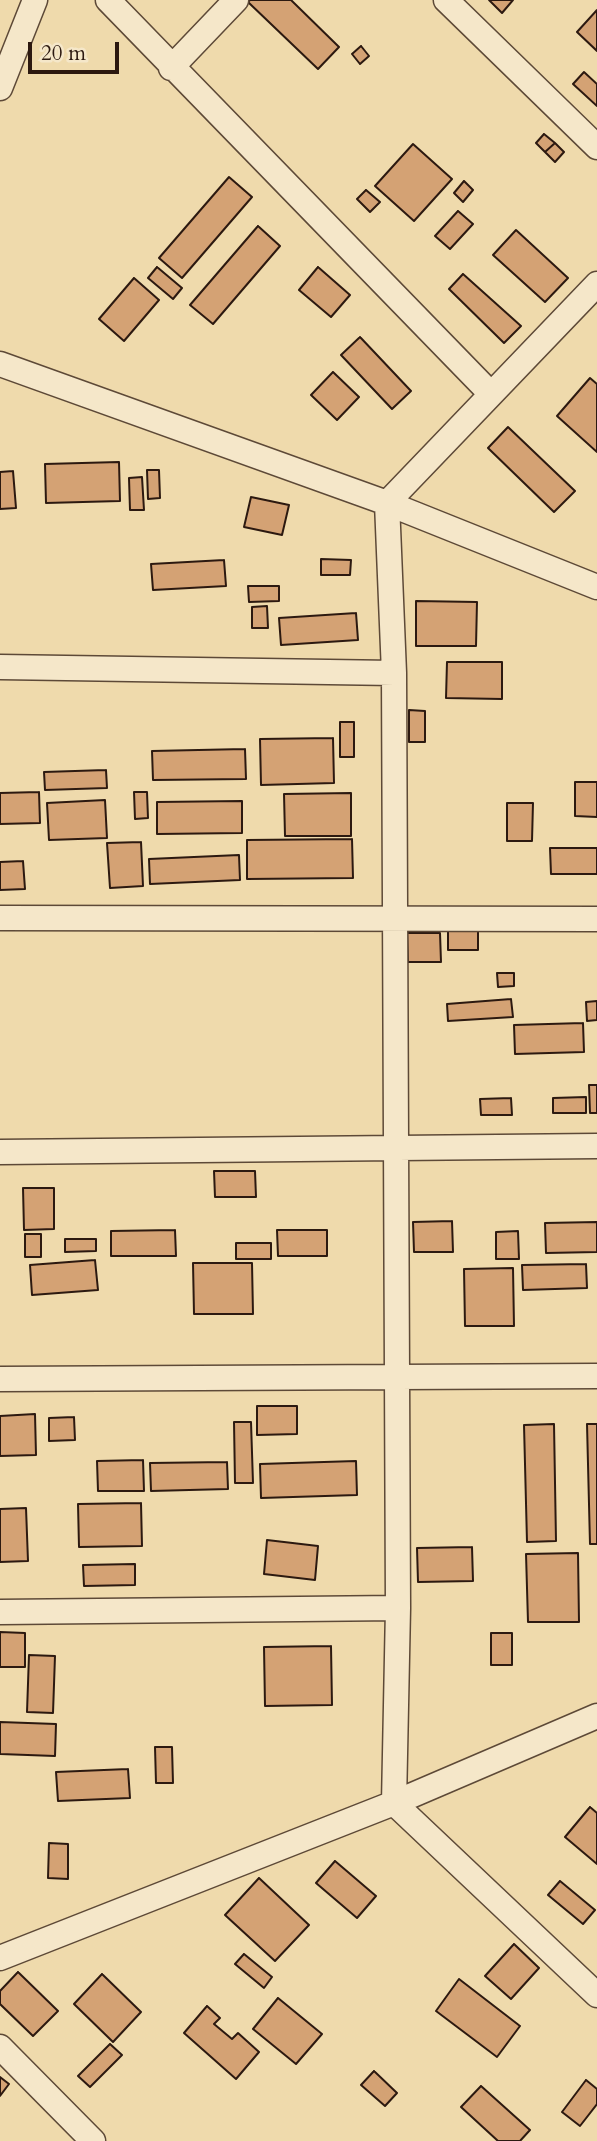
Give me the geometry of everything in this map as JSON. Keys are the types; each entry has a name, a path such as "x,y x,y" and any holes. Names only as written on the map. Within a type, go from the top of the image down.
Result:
{"street":[{"path":"0,88 35,0"},
{"path":"107,0 491,394"},
{"path":"172,68 236,0"},
{"path":"446,0 597,147"},
{"path":"597,284 387,503 394,673 398,1377 398,1608 394,1803 597,1995"},
{"path":"0,364 387,503 597,587"},
{"path":"0,667 394,673"},
{"path":"0,918 597,919"},
{"path":"0,1152 597,1146"},
{"path":"0,1379 597,1376"},
{"path":"0,1612 398,1608"},
{"path":"0,1958 394,1803 597,1716"},
{"path":"0,2047 93,2141"}],"building":[{"path":"291,0 339,47 318,69 248,2"},
{"path":"489,0 513,0 502,13"},
{"path":"597,10 597,51 577,32"},
{"path":"361,46 369,56 360,64 352,54"},
{"path":"584,72 597,84 597,106 573,84"},
{"path":"544,134 555,143 545,152 536,143"},
{"path":"555,143 564,152 555,162 545,152"},
{"path":"413,144 452,179 414,221 375,186"},
{"path":"229,177 252,197 182,278 159,258"},
{"path":"464,181 473,190 463,202 454,193"},
{"path":"366,190 380,202 370,212 357,199"},
{"path":"458,211 473,224 450,249 435,236"},
{"path":"258,226 280,246 213,324 190,305"},
{"path":"516,230 568,278 545,302 493,255"},
{"path":"157,267 182,288 173,299 148,278"},
{"path":"318,267 350,295 331,317 299,290"},
{"path":"463,274 521,326 504,343 449,289"},
{"path":"134,278 159,300 124,341 99,319"},
{"path":"360,337 411,391 392,409 341,355"},
{"path":"333,372 359,397 337,420 311,395"},
{"path":"590,378 597,384 597,452 557,416"},
{"path":"508,427 575,491 554,512 488,448"},
{"path":"119,462 120,501 46,503 45,464"},
{"path":"147,470 159,470 160,498 148,499"},
{"path":"13,471 16,508 0,509 0,472"},
{"path":"142,477 144,510 130,510 129,478"},
{"path":"251,497 289,505 282,535 244,527"},
{"path":"321,559 351,560 350,575 321,575"},
{"path":"224,560 226,586 153,590 151,564"},
{"path":"248,586 279,586 279,601 249,602"},
{"path":"416,601 477,602 476,646 416,646"},
{"path":"267,606 268,628 252,628 252,607"},
{"path":"356,613 358,640 281,645 279,618"},
{"path":"447,662 502,662 502,699 446,698"},
{"path":"409,710 425,711 425,742 409,742"},
{"path":"340,722 354,722 354,757 340,757"},
{"path":"333,738 334,783 261,785 260,739"},
{"path":"245,749 246,779 153,780 152,751"},
{"path":"106,770 107,788 45,790 44,772"},
{"path":"575,782 597,782 597,817 575,816"},
{"path":"39,792 40,823 0,824 0,793"},
{"path":"134,792 147,792 148,818 135,819"},
{"path":"351,793 351,836 285,836 284,794"},
{"path":"105,800 107,838 49,840 47,803"},
{"path":"242,801 242,833 157,834 157,802"},
{"path":"507,803 533,803 532,841 507,841"},
{"path":"352,839 353,878 247,879 247,840"},
{"path":"141,842 143,886 110,888 107,843"},
{"path":"550,848 597,848 597,874 551,874"},
{"path":"239,855 240,880 150,884 149,859"},
{"path":"23,861 25,889 0,890 0,862"},
{"path":"448,930 478,930 478,950 448,950"},
{"path":"407,933 440,933 441,962 408,962"},
{"path":"497,973 514,973 514,986 498,987"},
{"path":"511,999 513,1017 448,1021 447,1004"},
{"path":"597,1001 597,1020 587,1021 586,1002"},
{"path":"583,1023 584,1052 515,1054 514,1025"},
{"path":"589,1085 597,1085 597,1113 590,1113"},
{"path":"586,1097 586,1113 553,1113 553,1098"},
{"path":"511,1098 512,1115 481,1115 480,1099"},
{"path":"214,1171 255,1171 256,1197 215,1197"},
{"path":"23,1188 54,1188 54,1229 24,1230"},
{"path":"452,1221 453,1252 414,1252 413,1222"},
{"path":"597,1222 597,1252 546,1253 545,1223"},
{"path":"175,1230 176,1256 111,1256 111,1231"},
{"path":"277,1230 327,1230 327,1256 278,1256"},
{"path":"518,1231 519,1259 496,1259 496,1232"},
{"path":"25,1234 41,1234 41,1257 25,1257"},
{"path":"65,1239 96,1239 96,1251 65,1252"},
{"path":"236,1243 271,1243 271,1259 236,1259"},
{"path":"95,1260 98,1290 32,1295 30,1265"},
{"path":"193,1263 252,1263 253,1314 194,1314"},
{"path":"586,1264 587,1288 523,1290 522,1265"},
{"path":"513,1268 514,1326 465,1326 464,1269"},
{"path":"257,1406 297,1406 297,1434 257,1435"},
{"path":"35,1414 36,1455 0,1456 0,1416"},
{"path":"74,1417 75,1440 49,1441 49,1418"},
{"path":"234,1422 251,1422 253,1483 235,1483"},
{"path":"554,1424 556,1541 527,1542 524,1425"},
{"path":"587,1424 597,1424 597,1544 590,1544"},
{"path":"143,1460 144,1491 98,1491 97,1461"},
{"path":"356,1461 357,1495 261,1498 260,1464"},
{"path":"227,1462 228,1489 151,1491 150,1463"},
{"path":"141,1503 142,1546 79,1547 78,1504"},
{"path":"26,1508 28,1561 0,1562 0,1509"},
{"path":"267,1540 318,1546 315,1580 264,1574"},
{"path":"472,1547 473,1581 418,1582 417,1548"},
{"path":"578,1553 579,1622 528,1622 526,1554"},
{"path":"135,1564 135,1585 84,1586 83,1565"},
{"path":"0,1632 25,1633 25,1667 0,1667"},
{"path":"491,1633 512,1633 512,1665 491,1665"},
{"path":"331,1646 332,1705 265,1706 264,1647"},
{"path":"29,1655 55,1656 53,1713 27,1712"},
{"path":"0,1722 56,1724 55,1756 0,1754"},
{"path":"155,1747 172,1747 173,1783 156,1783"},
{"path":"128,1769 130,1798 58,1801 56,1772"},
{"path":"590,1807 597,1813 597,1864 565,1837"},
{"path":"49,1843 68,1844 68,1879 48,1878"},
{"path":"335,1861 376,1896 357,1918 316,1883"},
{"path":"259,1878 309,1925 275,1961 225,1915"},
{"path":"560,1881 595,1910 583,1924 548,1895"},
{"path":"514,1944 539,1968 511,1999 485,1976"},
{"path":"244,1954 272,1977 264,1988 235,1964"},
{"path":"18,1972 58,2011 33,2036 0,2004 0,1991"},
{"path":"102,1974 141,2012 113,2042 74,2004"},
{"path":"459,1979 520,2026 497,2057 436,2011"},
{"path":"278,1998 322,2034 296,2064 253,2029"},
{"path":"207,2006 220,2018 214,2024 232,2039 238,2033 259,2052 236,2079 184,2033"},
{"path":"110,2044 122,2055 90,2087 78,2076"},
{"path":"374,2071 397,2093 385,2106 361,2085"},
{"path":"0,2077 9,2084 0,2096"},
{"path":"586,2080 597,2089 597,2104 580,2126 562,2112"},
{"path":"481,2086 530,2130 520,2141 498,2141 461,2107"}]}
